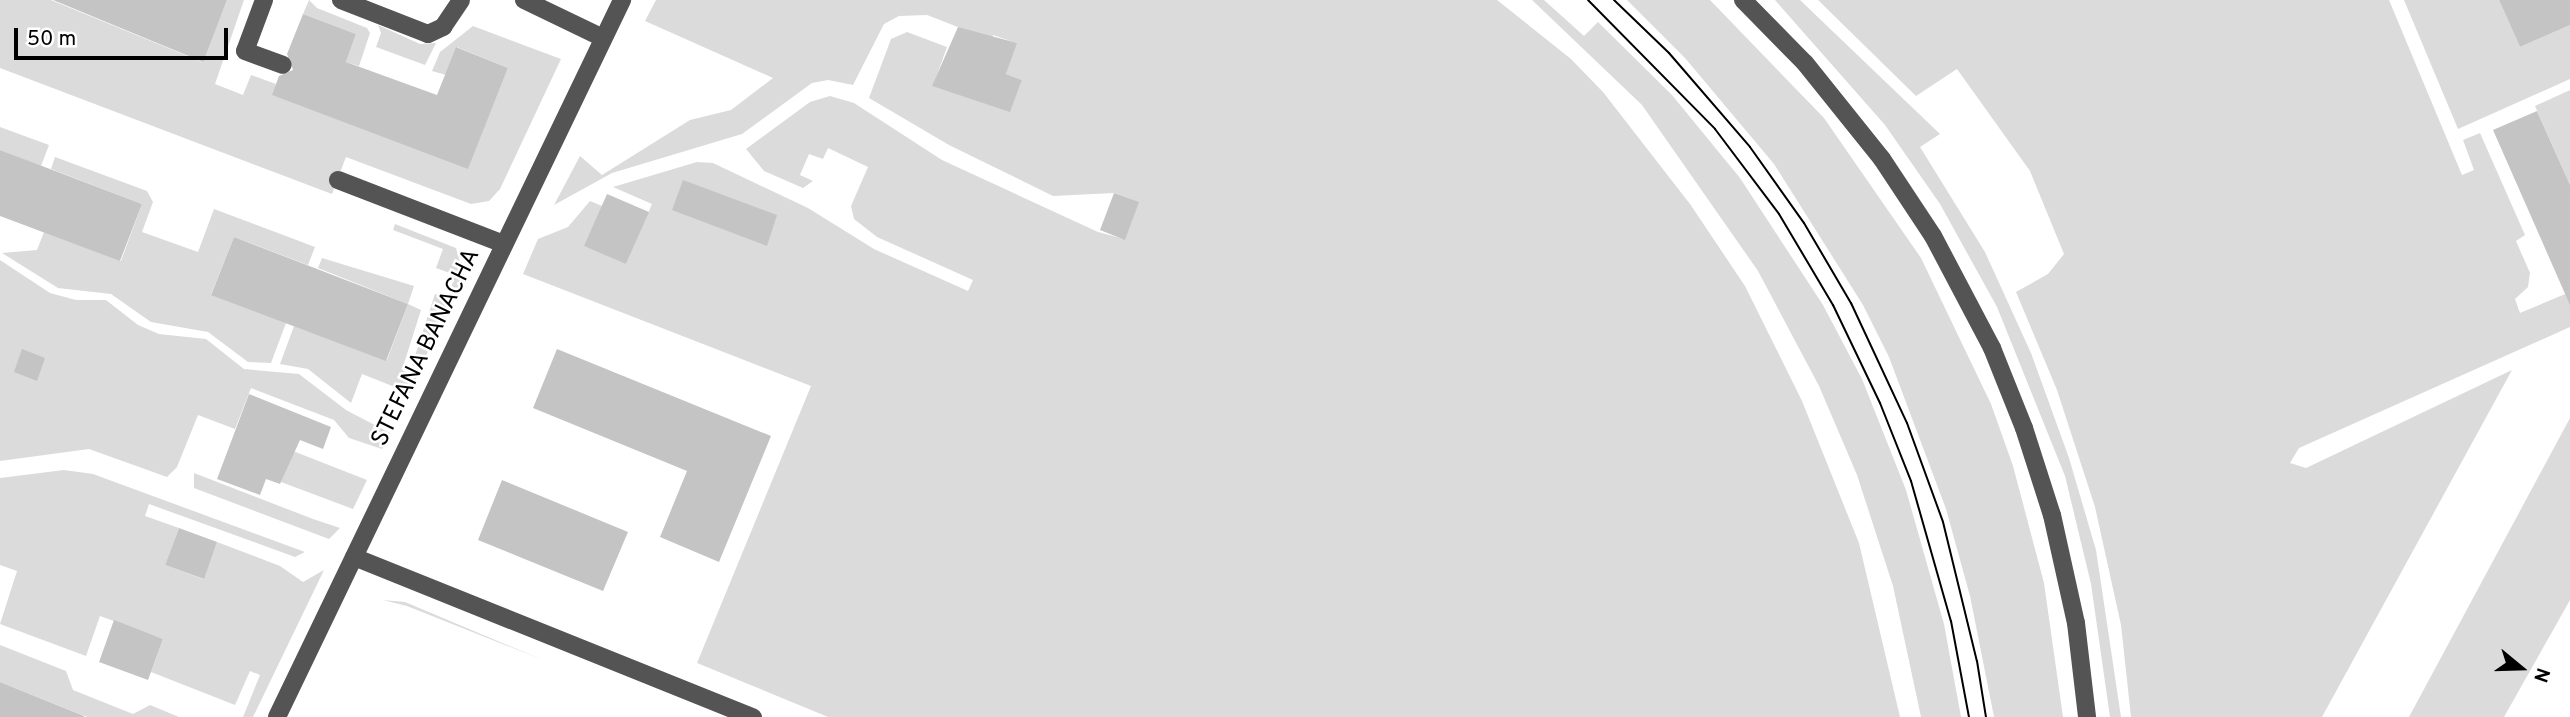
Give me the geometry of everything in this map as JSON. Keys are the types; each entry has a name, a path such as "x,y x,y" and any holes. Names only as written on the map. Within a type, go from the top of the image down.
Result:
{"street":[{"path":"264,0 245,51 283,65"},
{"path":"341,0 428,34 443,27 461,0"},
{"path":"524,0 603,38"},
{"name":"STEFANA BANACHA","path":"277,717 622,0"},
{"path":"1743,0 1805,62 1882,159 1933,236 1986,335 2024,428 2052,515 2076,623 2087,717"},
{"path":"338,180 504,244"},
{"path":"354,557 753,717"}],"shaded area":[{"path":"0,0 51,0 202,62 227,0 244,0 215,84 243,95 251,75 276,84 273,95 468,168 508,68 457,47 446,75 432,71 440,52 473,26 561,59 500,189 489,201 471,204 346,157 332,194 0,68"},
{"path":"309,0 317,8 367,28 370,33 359,66 346,62 356,34 303,14"},
{"path":"656,0 1497,0 1571,59 1603,92 1690,204 1745,286 1802,401 1859,543 1900,717 828,717 697,663 811,386 523,274 538,239 568,227 590,201 602,206 626,264 652,204 613,187 697,162 713,163 808,208 874,249 968,291 973,280 877,237 854,219 851,206 868,167 828,148 823,159 809,154 800,175 813,181 803,188 764,171 746,149 810,102 830,96 854,103 942,160 1098,232 1124,239 1138,202 1114,193 1053,196 949,145 869,98 891,39 907,32 947,47 933,86 1010,111 1022,80 1006,74 1016,43 993,35 983,61 981,36 927,15 899,16 884,24 853,85 828,80 812,83 742,134 612,173 554,205 580,156 602,175 690,120 731,110 773,78 645,21"},
{"path":"1532,0 1544,0 1584,36 1598,22 1672,95 1740,178 1823,305 1862,379 1906,490 1944,624 1961,717 1921,717 1893,586 1857,475 1819,386 1758,271 1642,105"},
{"path":"1627,0 1710,0 1824,118 1921,258 1991,404 2013,466 2044,583 2063,717 1994,717 1970,596 1946,509 1889,357 1863,305 1774,164 1685,58"},
{"path":"1775,0 1800,0 1940,134 1920,147 1985,252 2031,353 2069,458 2096,550 2121,717 2110,717 2091,584 2065,476 1997,307 1940,204 1885,125"},
{"path":"1818,0 2389,0 2462,175 2474,170 2463,140 2480,133 2525,235 2516,241 2530,273 2528,287 2515,299 2520,313 2570,292 2570,327 2299,448 2290,463 2306,468 2512,370 2322,717 2131,717 2121,625 2095,507 2057,390 2016,292 2048,274 2064,254 2030,171 1957,69 1916,96"},
{"path":"2404,0 2499,0 2520,47 2570,25 2570,79 2458,129"},
{"path":"378,25 420,44 436,43 425,65 376,47 381,33"},
{"path":"2570,90 2570,185 2535,106"},
{"path":"0,127 49,145 41,166 0,150"},
{"path":"55,157 147,191 153,202 142,232 198,252 214,209 315,247 308,265 234,237 211,294 286,323 271,363 248,362 208,332 151,322 111,294 58,288 2,253 37,250 44,232 121,261 142,204 51,169"},
{"path":"395,224 456,248 463,273 456,293 450,291 455,275 436,268 443,249 393,230"},
{"path":"322,258 414,286 408,304 318,268"},
{"path":"0,260 50,293 76,300 106,300 138,325 159,334 206,339 244,369 299,374 346,410 390,433 382,449 349,438 334,420 251,388 235,429 198,415 177,467 167,477 89,449 0,461"},
{"path":"435,294 452,301 420,368 412,365"},
{"path":"408,304 421,310 402,370 417,377 410,393 362,374 351,403 308,369 280,364 294,326 387,360"},
{"path":"2570,418 2570,600 2504,717 2409,717"},
{"path":"293,451 367,480 353,509 281,482"},
{"path":"64,470 93,474 305,552 295,557 149,504 145,516 179,528 165,565 203,579 217,542 280,566 303,582 324,570 253,717 243,717 260,675 250,671 235,705 151,672 163,639 100,616 86,656 0,624 17,571 0,565 0,478"},
{"path":"194,473 340,528 329,539 194,488"},
{"path":"383,600 405,602 543,660 407,606"},
{"path":"0,645 66,671 73,690 133,714 150,705 179,717 87,717 0,682"}],"building":[{"path":"53,0 227,0 203,62"},
{"path":"2499,0 2570,0 2570,25 2520,47"},
{"path":"303,14 356,34 346,62 437,95 456,47 508,68 468,169 272,95 279,76 293,70 287,54"},
{"path":"958,27 1017,43 1006,74 1022,80 1010,112 932,86"},
{"path":"2537,111 2570,185 2570,305 2493,130"},
{"path":"0,150 142,204 120,261 0,216"},
{"path":"683,180 777,215 767,246 672,210"},
{"path":"1114,193 1139,202 1125,240 1100,230"},
{"path":"607,194 649,212 626,264 584,246"},
{"path":"234,237 408,304 386,361 211,295"},
{"path":"22,349 45,358 37,381 14,372"},
{"path":"557,349 771,436 719,562 660,537 687,471 533,408"},
{"path":"249,394 331,427 323,449 300,440 280,484 266,479 260,495 217,479"},
{"path":"502,480 628,532 603,591 478,540"},
{"path":"179,528 217,542 204,579 165,565"},
{"path":"114,620 163,639 148,680 99,662"},
{"path":"0,682 84,716 84,717 0,717"}],"tram line":[{"path":"1588,0 1715,129 1779,214 1833,305 1880,403 1911,481 1951,621 1969,717"},
{"path":"1614,0 1669,53 1750,147 1804,223 1851,303 1907,423 1943,522 1977,661 1986,717"}]}
